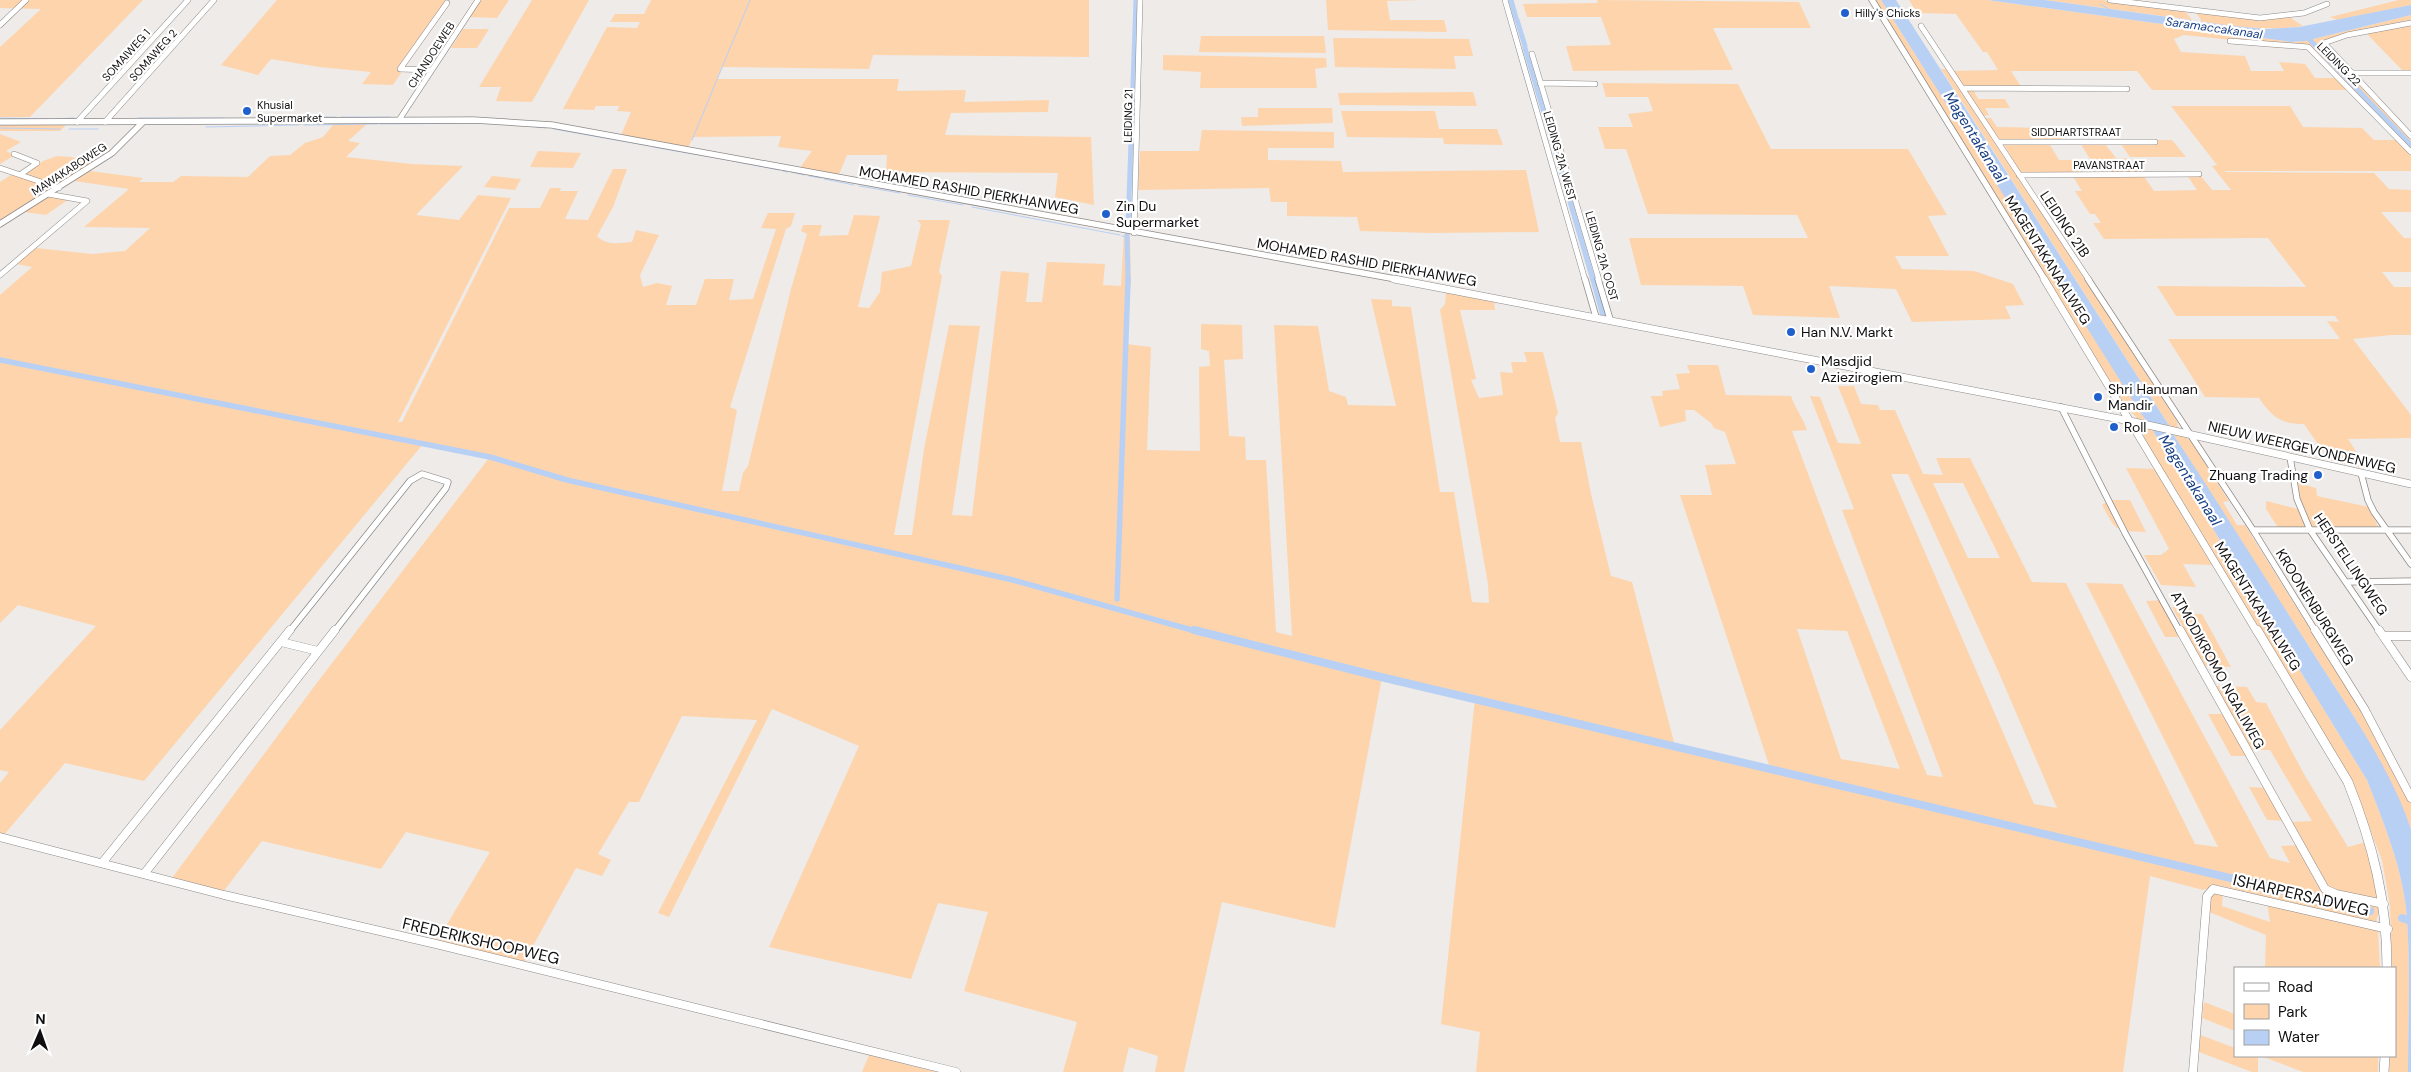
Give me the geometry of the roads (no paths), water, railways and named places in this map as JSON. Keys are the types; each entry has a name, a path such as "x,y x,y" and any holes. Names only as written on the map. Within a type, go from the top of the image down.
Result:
{"street":[{"path":"0,25 26,0"},
{"name":"SOMAIWEG 1","path":"77,122 188,0"},
{"name":"SOMAWEG 2","path":"105,122 214,0"},
{"name":"CHANDOEWEB","path":"399,120 478,0"},
{"name":"LEIDING 21","path":"1134,233 1140,0"},
{"name":"LEIDING 21A WEST","path":"1505,0 1596,317"},
{"name":"MAGENTAKANAALWEG","path":"1872,0 2302,702 2348,782 2376,857 2386,905 2388,929 2387,967"},
{"path":"2110,0 2260,18 2283,17 2322,8 2327,4"},
{"path":"431,70 400,69 447,2"},
{"name":"LEIDING 22","path":"2411,23 2348,35 2324,43 2350,73 2411,136"},
{"name":"LEIDING 21B","path":"1921,26 2189,434"},
{"name":"LEIDING 22","path":"2230,41 2308,47 2411,152"},
{"name":"LEIDING 21A OOST","path":"1532,54 1610,319"},
{"path":"2350,73 2411,73"},
{"path":"1540,83 1595,84"},
{"path":"1962,88 2127,89"},
{"name":"MOHAMED RASHID PIERKHANWEG","path":"0,122 506,120 552,125 1610,319 2130,421"},
{"name":"MAWAKABOWEG","path":"0,224 112,154 143,122"},
{"path":"2403,127 2411,127"},
{"name":"SIDDHARTSTRAAT","path":"1998,142 2154,142"},
{"path":"14,154 37,163 20,174"},
{"path":"0,168 59,188"},
{"name":"PAVANSTRAAT","path":"2019,175 2199,174"},
{"path":"0,275 87,201 48,194"},
{"name":"ATMODIKROMO NGALIWEG","path":"2061,407 2125,533 2325,889 2336,894 2386,905"},
{"name":"NIEUW WEERGEVONDENWEG","path":"2130,421 2411,484"},
{"name":"KROONENBURGWEG","path":"2189,434 2253,530 2365,710 2411,798"},
{"name":"HERSTELLINGWEG","path":"2290,457 2298,500 2310,530 2411,677"},
{"path":"102,863 410,481 422,474 448,482 446,488 144,874"},
{"path":"2361,474 2368,500 2411,564"},
{"path":"2253,530 2411,530"},
{"path":"2346,582 2411,581"},
{"path":"2383,636 2411,636"},
{"path":"281,642 318,651"},
{"name":"FREDERIKSHOOPWEG","path":"0,838 956,1072"},
{"name":"ISHARPERSADWEG","path":"2192,1072 2207,896 2213,889 2388,929"},
{"path":"2384,1072 2385,1057"}],"water":[{"name":"Magentakanaal","path":"1881,0 1896,0 2170,427 2147,422 2138,409"},
{"name":"Saramaccakanaal","path":"1988,0 2045,0 2266,29 2299,27 2411,5 2411,15 2305,41 2291,42"},
{"name":"Magentakanaal","path":"2152,429 2173,434 2355,719 2381,762 2402,806 2411,829 2411,1072 2408,1072 2409,990 2404,892 2391,843 2367,780"}],"waterway":[{"path":"692,140 750,0"},
{"path":"1128,227 1136,0"},
{"path":"1511,0 1516,18"},
{"path":"2100,4 2109,9"},
{"path":"1517,20 1525,46"},
{"path":"2307,37 2411,145"},
{"path":"1525,48 1593,280"},
{"path":"255,117 336,117"},
{"path":"341,117 390,117"},
{"path":"0,118 49,119"},
{"path":"56,119 74,118"},
{"path":"138,118 223,118"},
{"path":"380,124 481,123"},
{"path":"304,125 377,124"},
{"path":"206,127 299,125"},
{"path":"536,127 546,128"},
{"path":"0,128 60,129"},
{"path":"69,129 98,129"},
{"path":"554,129 650,146"},
{"path":"653,147 728,160"},
{"path":"732,161 779,170"},
{"path":"783,171 787,172"},
{"path":"791,172 804,175"},
{"path":"809,176 821,178"},
{"path":"824,179 854,185"},
{"path":"859,186 900,193"},
{"path":"908,195 963,205"},
{"path":"972,207 1120,235"},
{"path":"1127,235 1128,279"},
{"path":"1122,236 1128,237"},
{"path":"1117,599 1128,279"},
{"path":"1593,279 1603,315"},
{"path":"0,360 490,457 567,480 1013,580 1199,632"},
{"path":"1194,630 1381,677 2370,911"},
{"path":"2402,918 2411,921"}],"place":[{"name":"Hilly's Chicks","path":"1845,13"},
{"name":"Khusial Supermarket","path":"247,111"},
{"name":"Zin Du Supermarket","path":"1106,214"},
{"name":"Han N.V. Markt","path":"1791,332"},
{"name":"Masdjid Aziezirogiem","path":"1811,369"},
{"name":"Shri Hanuman Mandir","path":"2098,397"},
{"name":"Roll","path":"2114,427"},
{"name":"Zhuang Trading","path":"2318,475"}]}
